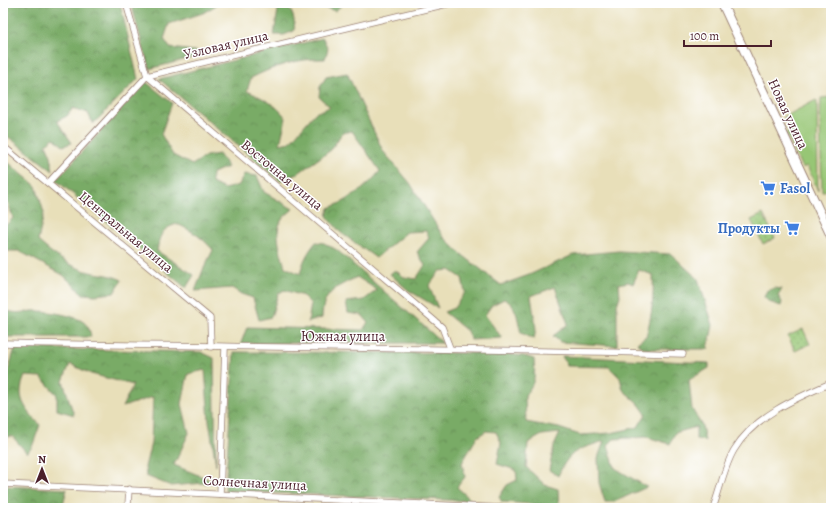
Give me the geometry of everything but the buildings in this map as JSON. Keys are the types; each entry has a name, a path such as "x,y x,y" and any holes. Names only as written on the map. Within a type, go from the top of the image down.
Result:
{"street":[{"path":"48,183 147,76 126,3"},
{"name":"Узловая улица","path":"147,76 452,3"},
{"name":"Новая улица","path":"722,3 831,236"},
{"name":"Восточная улица","path":"147,76 442,327 450,348"},
{"name":"Центральная улица","path":"3,146 210,318 211,347"},
{"name":"Южная улица","path":"3,343 225,348 450,348 683,354"},
{"path":"220,494 225,348"},
{"path":"713,508 734,451 747,434 769,415 831,383"},
{"name":"Солнечная улица","path":"3,484 505,508"},
{"path":"129,489 128,505 130,508"}],"green space":[{"path":"3,3 120,3 138,79 93,124 88,113 73,108 67,116 57,121 72,143 63,146 54,138 46,144 51,156 53,171 3,133"},
{"path":"131,3 220,3 203,13 169,24 164,39 170,48 207,54 149,69"},
{"path":"279,3 286,3 290,9 294,19 294,31 284,35 274,35"},
{"path":"324,3 344,3 335,11 323,7"},
{"path":"323,38 328,49 325,59 296,61 251,78 247,91 273,105 286,118 280,144 290,142 315,113 330,107 319,97 320,87 326,77 347,73 383,151 410,183 443,236 460,253 501,285 529,275 573,255 619,251 671,254 698,279 713,325 708,349 645,349 637,343 646,336 650,321 653,291 653,275 639,270 633,284 628,282 619,284 620,296 617,305 617,346 560,342 553,336 568,324 555,287 531,296 536,329 534,339 521,333 518,318 512,305 504,299 492,305 485,315 502,338 471,340 467,331 444,312 454,308 465,292 462,278 450,270 440,271 429,286 438,308 408,290 390,274 395,270 404,277 416,279 425,265 417,252 429,238 426,231 407,232 376,258 340,232 327,216 329,208 357,193 380,171 352,131 342,133 331,150 297,174 280,181 159,79"},
{"path":"146,82 172,103 161,134 173,155 192,165 206,156 219,154 228,167 212,173 212,183 224,189 239,185 244,174 257,176 264,192 293,209 281,221 278,232 279,244 285,267 300,274 306,257 316,242 324,243 337,250 443,343 241,343 247,327 363,330 368,322 362,315 348,313 346,302 364,300 377,290 357,277 342,284 332,292 325,302 322,318 308,322 311,304 303,296 284,290 278,294 271,317 259,320 253,298 241,294 232,288 195,291 213,250 196,235 177,224 168,228 162,233 158,245 157,251 194,275 186,288 56,180"},
{"path":"831,97 829,100 831,106 831,188 822,192 820,122 821,98"},
{"path":"816,100 818,191 807,166 802,168 786,133 790,131 784,117"},
{"path":"3,158 36,186 44,213 38,241 55,255 73,266 86,271 112,276 122,280 114,293 95,295 83,294 63,275 19,251 3,251 3,228 13,218 8,203 3,199"},
{"path":"763,214 775,238 763,244 751,220"},
{"path":"774,288 782,289 778,296 782,302 781,306 769,302 764,297 767,291"},
{"path":"3,297 7,311 17,313 43,311 72,317 86,324 91,337 3,337"},
{"path":"803,329 810,344 795,351 788,336"},
{"path":"15,348 201,352 214,358 216,465 209,421 205,370 188,374 182,404 189,433 174,465 215,482 171,486 146,476 145,467 151,443 153,397 122,407 133,385 91,374 70,364 63,381 74,415 57,410 57,395 41,377 25,376 22,384 21,397 26,408 40,425 32,447 27,453 12,436 3,438 3,379 6,378"},
{"path":"234,352 499,353 524,356 534,359 535,370 533,382 525,395 526,422 559,428 580,435 611,433 638,427 646,414 638,403 623,390 620,378 609,367 567,366 562,356 709,363 709,368 689,380 692,409 702,426 705,441 696,439 696,427 675,433 670,444 647,437 614,439 608,445 615,468 647,487 614,502 605,502 599,483 598,458 604,441 588,446 571,455 562,467 558,476 549,470 554,446 560,433 542,435 528,443 526,467 545,485 558,489 559,506 502,502 499,497 507,485 517,480 516,470 497,464 501,442 496,432 486,431 477,437 462,463 465,477 457,487 472,501 225,491"},
{"path":"3,486 67,489 62,508 3,508"}],"place":[{"name":"Fasol","path":"768,188"},
{"name":"Продукты","path":"792,228"}]}
